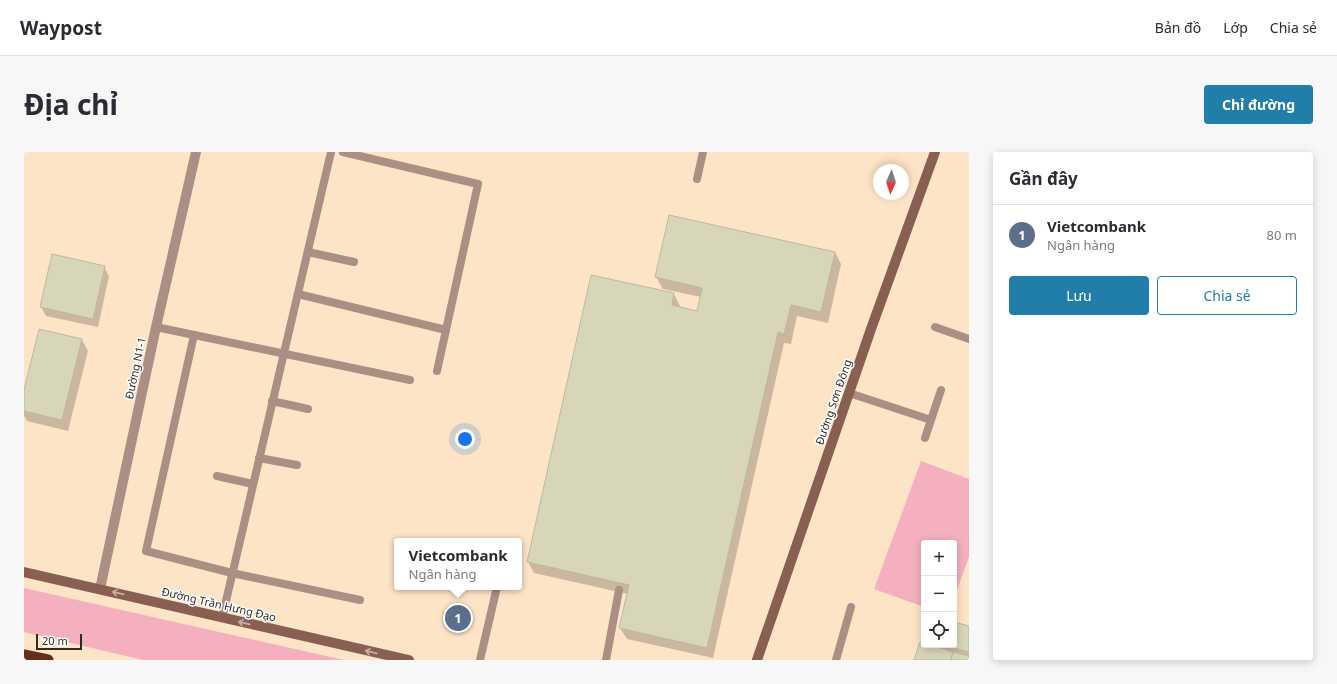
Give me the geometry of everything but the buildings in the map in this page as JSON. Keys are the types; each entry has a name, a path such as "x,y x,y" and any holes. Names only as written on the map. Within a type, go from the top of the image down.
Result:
{"highway":[{"path":"24,655 48,660"}],"main road":[{"name":"Đường Sơn Đông","path":"757,660 849,393 935,152"},
{"name":"Đường Trần Hưng Đạo","path":"24,572 409,660"}],"street":[{"name":"Đường N1-1","path":"100,589 156,327 196,152"}],"lane":[{"path":"222,618 331,152"},
{"path":"344,152 478,184 437,371"},
{"path":"697,179 703,152"},
{"path":"308,252 354,262"},
{"path":"298,294 446,330"},
{"path":"156,327 410,380"},
{"path":"935,327 969,339"},
{"path":"194,335 146,551 232,573 360,600"},
{"path":"926,438 941,390"},
{"path":"849,393 931,420"},
{"path":"272,401 308,408"},
{"path":"259,458 297,465"},
{"path":"217,476 253,484"},
{"path":"480,660 496,590"},
{"path":"606,660 619,590"},
{"path":"836,660 851,607"}],"shaded area":[{"path":"24,152 969,152 969,660 24,660"},
{"path":"921,461 969,479 969,557 957,590 957,540 921,540 921,606 874,589"},
{"path":"24,588 344,660 143,660 24,632"}],"place":[{"name":"Vietcombank","path":"458,618"}]}
